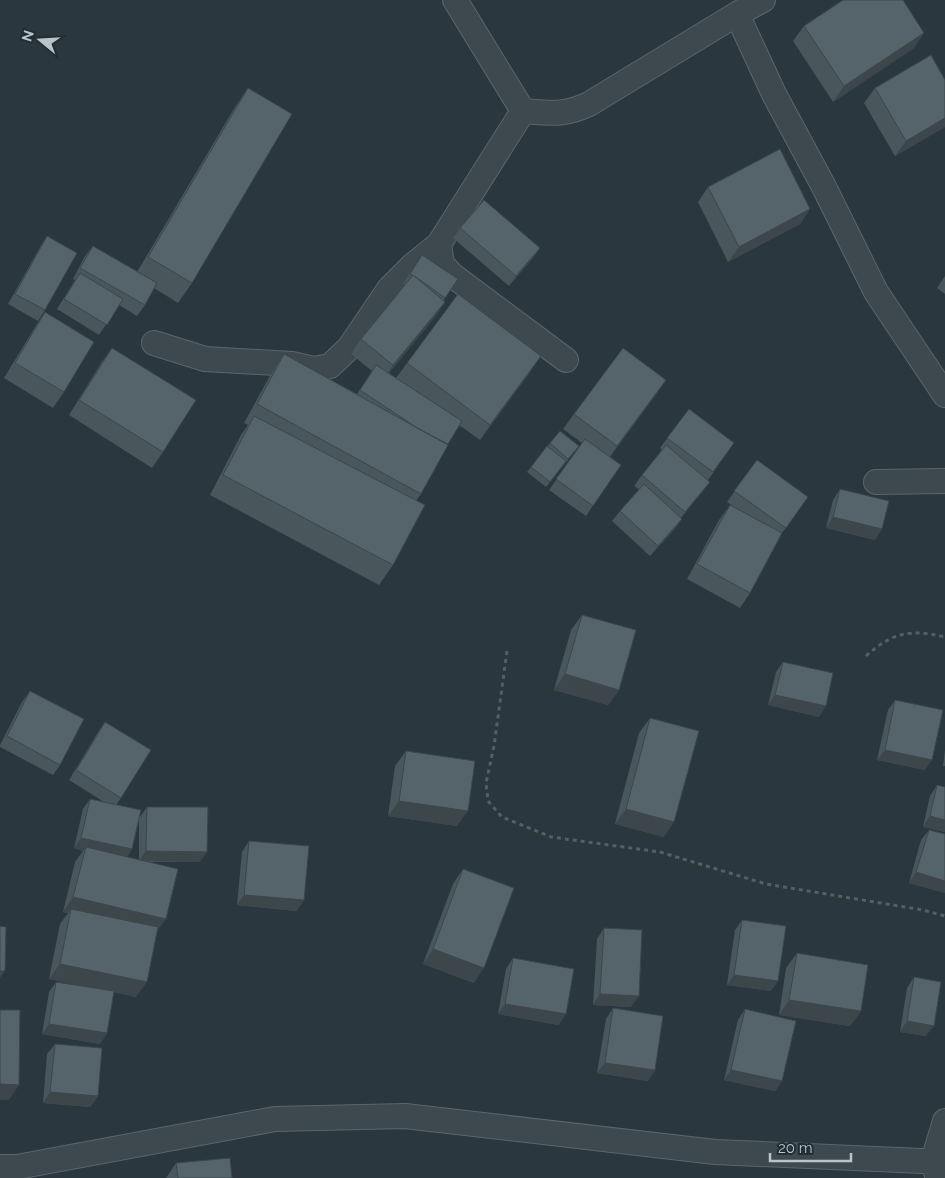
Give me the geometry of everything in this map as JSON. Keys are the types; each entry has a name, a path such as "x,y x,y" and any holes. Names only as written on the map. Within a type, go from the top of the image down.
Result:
{"street":[{"path":"455,0 523,111"},
{"path":"523,111 555,114 573,112 763,0"},
{"path":"738,14 774,94 824,187 876,292 945,395"},
{"path":"154,343 206,359 292,364 314,369 330,366 349,348 389,289 413,265 439,244 523,111"},
{"path":"439,244 442,264 452,275 566,360"},
{"path":"876,482 945,481"},
{"path":"11,1171 274,1119 405,1116 715,1152 939,1167 945,1121"}],"path":[{"path":"866,656 880,644 896,635 924,632 945,637"},
{"path":"507,651 494,746 486,783 488,801 502,817 551,836 660,852 766,884 923,910 945,916"}],"building":[{"path":"843,0 903,0 924,33 844,86 804,26"},
{"path":"931,55 945,80 945,118 906,141 875,88"},
{"path":"248,88 292,114 192,283 148,257"},
{"path":"780,149 810,209 739,247 708,187"},
{"path":"484,200 540,248 516,276 460,228"},
{"path":"47,236 77,253 45,310 15,294"},
{"path":"93,246 157,283 145,305 80,268"},
{"path":"422,255 458,279 445,298 410,274"},
{"path":"80,273 123,299 107,325 64,299"},
{"path":"413,275 445,302 393,365 361,339"},
{"path":"458,294 541,356 490,425 407,363"},
{"path":"45,312 94,342 64,392 15,363"},
{"path":"112,348 196,400 163,452 79,400"},
{"path":"623,348 666,380 617,446 574,414"},
{"path":"284,354 448,445 421,494 257,404"},
{"path":"376,365 462,421 448,444 419,429 360,390"},
{"path":"689,409 734,443 713,472 667,438"},
{"path":"254,416 425,505 393,565 223,475"},
{"path":"560,431 579,446 568,459 550,443"},
{"path":"585,439 621,465 593,506 556,479"},
{"path":"666,445 710,482 685,512 642,475"},
{"path":"547,446 566,461 550,482 531,467"},
{"path":"757,460 808,497 786,528 734,491"},
{"path":"644,484 682,519 658,546 620,511"},
{"path":"840,489 889,501 882,529 833,517"},
{"path":"730,505 782,533 750,593 697,564"},
{"path":"582,615 636,630 619,690 565,674"},
{"path":"783,662 833,673 826,706 775,695"},
{"path":"30,691 84,719 60,765 7,736"},
{"path":"895,700 943,710 932,760 885,750"},
{"path":"650,718 699,731 674,822 626,809"},
{"path":"105,722 151,750 121,798 76,770"},
{"path":"406,751 475,761 468,811 399,801"},
{"path":"937,785 945,787 945,820 930,816"},
{"path":"90,799 141,810 132,849 81,838"},
{"path":"147,807 208,807 207,852 146,851"},
{"path":"929,830 945,834 945,881 916,872"},
{"path":"249,841 309,846 304,900 244,895"},
{"path":"86,847 178,869 166,919 73,897"},
{"path":"463,869 514,888 484,968 433,949"},
{"path":"71,909 158,927 147,982 60,964"},
{"path":"742,920 786,926 778,981 734,975"},
{"path":"0,926 6,927 5,971 0,971"},
{"path":"604,928 642,930 639,996 600,994"},
{"path":"797,953 868,965 861,1011 789,1000"},
{"path":"513,958 574,969 566,1014 505,1004"},
{"path":"914,977 941,982 934,1026 907,1021"},
{"path":"56,982 114,991 107,1033 49,1024"},
{"path":"613,1008 663,1016 655,1070 605,1063"},
{"path":"745,1009 796,1021 782,1081 731,1070"},
{"path":"0,1010 20,1010 19,1085 0,1084"},
{"path":"55,1044 102,1048 98,1096 50,1092"},
{"path":"230,1158 232,1178 178,1178 176,1163"}]}
